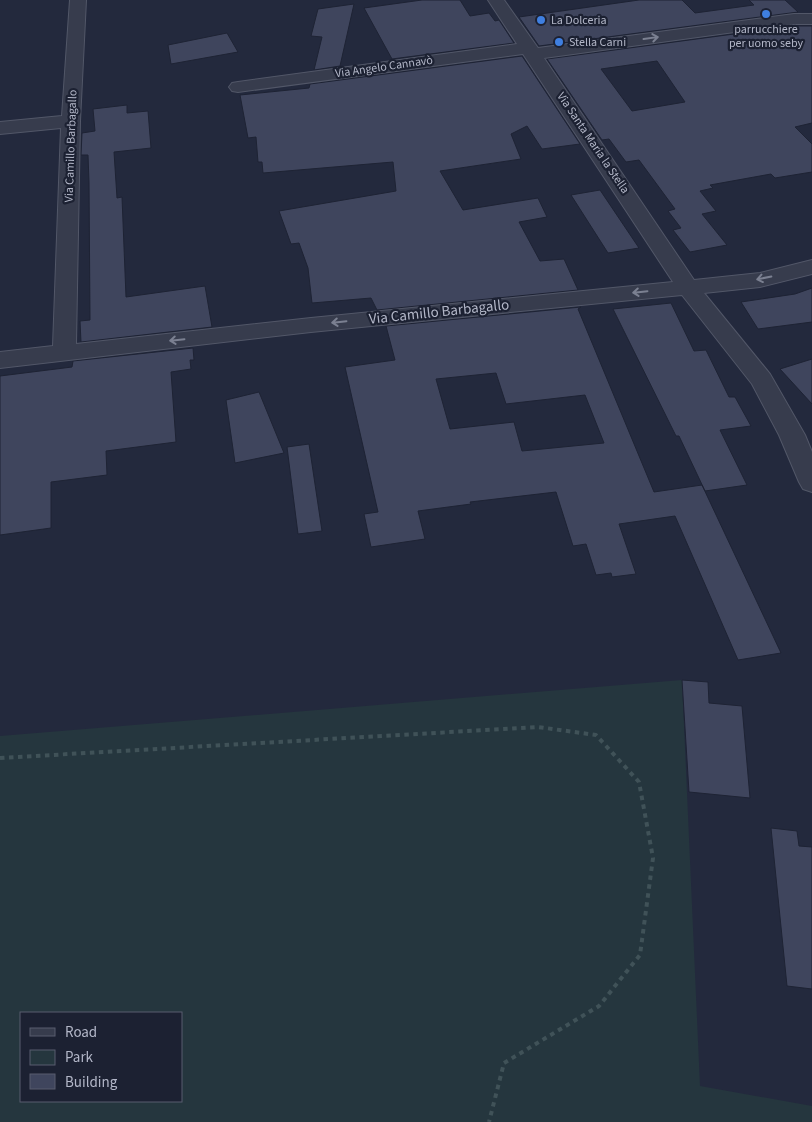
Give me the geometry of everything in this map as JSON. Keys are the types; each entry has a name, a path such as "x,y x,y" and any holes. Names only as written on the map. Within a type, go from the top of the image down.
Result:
{"street":[{"name":"Via Camillo Barbagallo","path":"64,353 71,122 78,0"},
{"name":"Via Santa Maria la Stella","path":"496,0 688,287 762,380 792,435 812,482"},
{"path":"805,0 812,12"},
{"name":"Via Angelo Cannavò","path":"238,87 794,19 812,19"},
{"path":"0,128 71,122"},
{"name":"Via Camillo Barbagallo","path":"0,360 311,325 760,280 812,267"}],"path":[{"path":"0,758 538,727 596,735 639,782 653,858 640,955 599,1006 504,1063 489,1122"}],"green space":[{"path":"682,680 700,1086 812,1106 812,1122 0,1122 0,736"}],"building":[{"path":"422,0 460,0 470,16 489,13 495,21 499,20 514,43 392,59 364,8"},
{"path":"639,0 682,0 695,13 754,5 749,0 785,0 798,12 539,46 519,17"},
{"path":"354,4 340,66 314,70 322,37 311,36 318,9"},
{"path":"794,26 812,26 812,123 795,127 812,144 812,172 775,178 771,174 710,185 713,188 700,191 716,211 702,214 727,245 690,252 673,230 681,228 668,211 675,209 639,160 626,162 609,139 602,140 547,59","holes":["657,61 685,102 632,111 601,69"]},
{"path":"227,33 238,52 171,64 168,45"},
{"path":"522,56 580,144 542,149 527,126 511,134 521,159 440,171 463,210 538,198 547,217 519,222 540,261 564,259 578,290 377,310 371,298 312,303 308,268 299,243 291,244 279,211 396,191 393,162 263,173 262,162 258,162 256,137 248,138 240,95 309,88 310,84"},
{"path":"127,105 127,113 148,111 151,148 114,152 117,198 122,197 126,297 205,286 212,327 81,342 80,321 90,320 88,155 81,155 82,133 95,131 93,109"},
{"path":"600,190 639,248 608,253 571,195"},
{"path":"812,288 812,322 758,329 741,302 795,294"},
{"path":"671,303 694,351 706,350 729,397 735,397 751,426 720,430 747,485 705,491 679,436 676,436 613,309"},
{"path":"581,307 578,309 654,492 702,485 781,653 738,660 675,516 619,524 636,574 612,577 611,573 596,575 586,544 573,546 556,492 470,502 471,504 418,511 425,539 371,547 364,514 378,512 345,367 395,360 386,326","holes":["496,373 506,404 585,395 604,443 522,451 514,422 450,429 436,379"]},
{"path":"193,348 194,360 190,360 191,369 171,372 176,442 106,451 107,475 51,482 51,528 0,535 0,376 72,367 73,361"},
{"path":"812,359 812,404 780,369"},
{"path":"259,392 284,453 235,463 226,400"},
{"path":"309,444 322,531 298,534 287,447"},
{"path":"682,680 708,682 709,703 742,706 750,798 689,792"},
{"path":"771,828 797,831 799,846 812,847 812,989 787,986"}],"place":[{"name":"parrucchiere per uomo seby","path":"766,14"},
{"name":"La Dolceria","path":"541,20"},
{"name":"Stella Carni","path":"559,42"}]}
